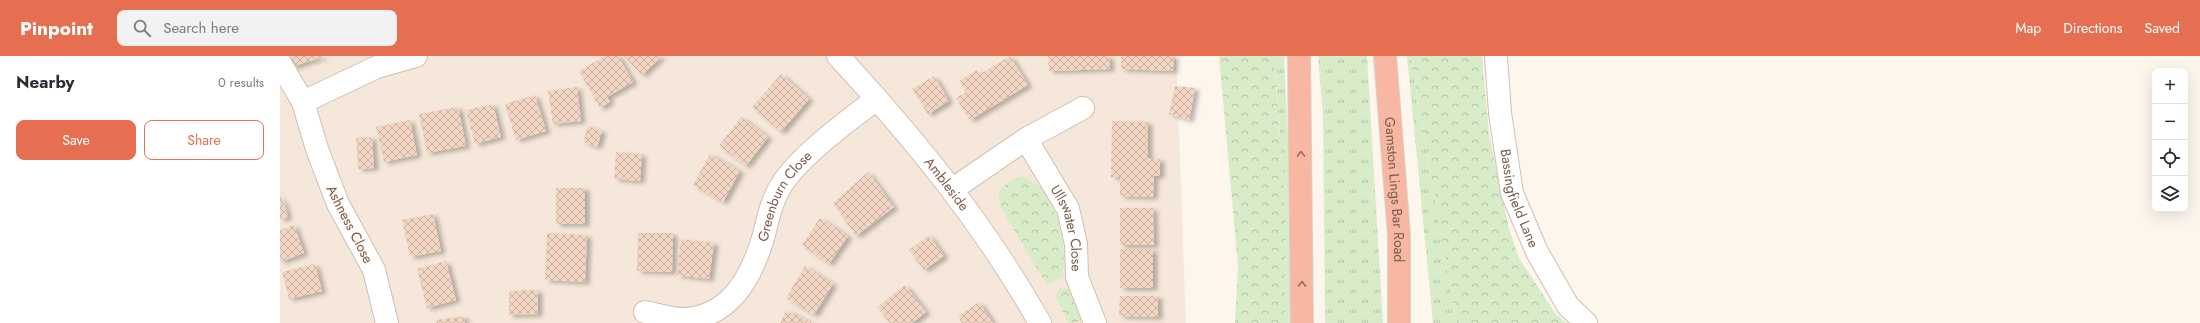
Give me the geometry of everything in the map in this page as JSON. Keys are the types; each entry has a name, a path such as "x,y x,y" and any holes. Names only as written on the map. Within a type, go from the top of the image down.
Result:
{"highway":[{"path":"1299,56 1302,323"},
{"name":"Gamston Lings Bar Road","path":"1385,56 1399,235 1399,323"},
{"path":"1399,235 1413,323"}],"street":[{"path":"303,102 377,67 416,56"},
{"name":"Ambleside","path":"838,56 877,99 953,189 1011,273 1040,323"},
{"name":"Bassingfield Lane","path":"1496,56 1500,113 1512,192 1537,252 1568,306 1586,323"},
{"name":"Ashness Close","path":"280,63 303,102 317,149 338,204 374,270 387,323"},
{"name":"Greenburn Close","path":"645,312 683,319 719,317 742,288 755,264 770,209 782,184 808,155 877,99"},
{"path":"953,189 1026,139 1083,108"},
{"name":"Ullswater Close","path":"1026,139 1068,209 1076,244 1077,277 1094,323"}],"shaded area":[{"path":"280,56 1176,56 1186,323 280,323"}],"green space":[{"path":"1219,56 1274,56 1286,220 1285,323 1235,323 1238,265"},
{"path":"1274,56 1284,56 1292,215 1294,323 1285,323 1286,220"},
{"path":"1318,56 1367,56 1383,323 1325,323 1323,117"},
{"path":"1407,56 1410,56 1457,323 1433,323"},
{"path":"1410,56 1482,56 1489,134 1509,229 1519,258 1555,313 1566,323 1457,323"},
{"path":"1023,176 1042,187 1058,219 1064,252 1063,276 1047,285 1000,207 998,192 1008,182"},
{"path":"1060,288 1072,289 1082,309 1081,322 1068,323 1055,296"}],"building":[{"path":"288,56 325,56 292,67"},
{"path":"605,56 618,56 633,82 607,97 610,102 600,108 579,71"},
{"path":"624,56 660,56 661,57 642,75"},
{"path":"1010,56 1028,85 970,120 956,98 966,92 959,81 977,70 979,75"},
{"path":"1048,56 1109,56 1110,69 1049,71"},
{"path":"1121,56 1174,56 1173,71 1121,69"},
{"path":"781,74 809,99 781,132 752,107"},
{"path":"934,76 949,101 928,114 912,89"},
{"path":"1175,86 1195,88 1189,120 1169,114"},
{"path":"577,87 581,121 553,124 548,91"},
{"path":"535,95 546,131 516,140 505,104"},
{"path":"493,104 501,137 475,144 466,110"},
{"path":"458,107 466,146 427,153 419,114"},
{"path":"741,117 768,137 746,166 719,146"},
{"path":"410,120 417,155 384,162 376,127"},
{"path":"1112,121 1148,122 1148,158 1160,159 1160,176 1154,176 1153,197 1120,196 1120,177 1111,177"},
{"path":"588,126 602,131 597,147 583,142"},
{"path":"372,137 374,168 358,169 356,138"},
{"path":"616,152 642,154 640,181 614,179"},
{"path":"710,154 740,171 723,202 693,185"},
{"path":"868,172 894,207 856,236 833,203"},
{"path":"556,188 585,188 585,224 556,224"},
{"path":"280,193 288,217 280,220"},
{"path":"1120,208 1153,208 1154,245 1120,245"},
{"path":"433,214 441,251 410,257 402,220"},
{"path":"820,218 848,236 829,264 802,245"},
{"path":"294,225 304,253 280,262 280,230"},
{"path":"547,233 587,235 585,282 545,280"},
{"path":"638,233 673,233 672,272 637,271"},
{"path":"929,235 944,256 924,270 909,250"},
{"path":"681,239 714,243 709,279 677,275"},
{"path":"1120,249 1153,249 1153,288 1120,288"},
{"path":"446,261 456,300 427,308 417,269"},
{"path":"315,264 322,291 289,299 282,272"},
{"path":"805,266 833,284 814,315 786,298"},
{"path":"905,285 926,312 912,323 890,323 877,307"},
{"path":"538,290 538,314 509,315 509,291"},
{"path":"1120,296 1158,296 1158,317 1119,316"},
{"path":"979,302 993,323 962,323 958,316"},
{"path":"786,310 812,323 780,323"},
{"path":"464,316 465,323 436,323 436,320"}]}
